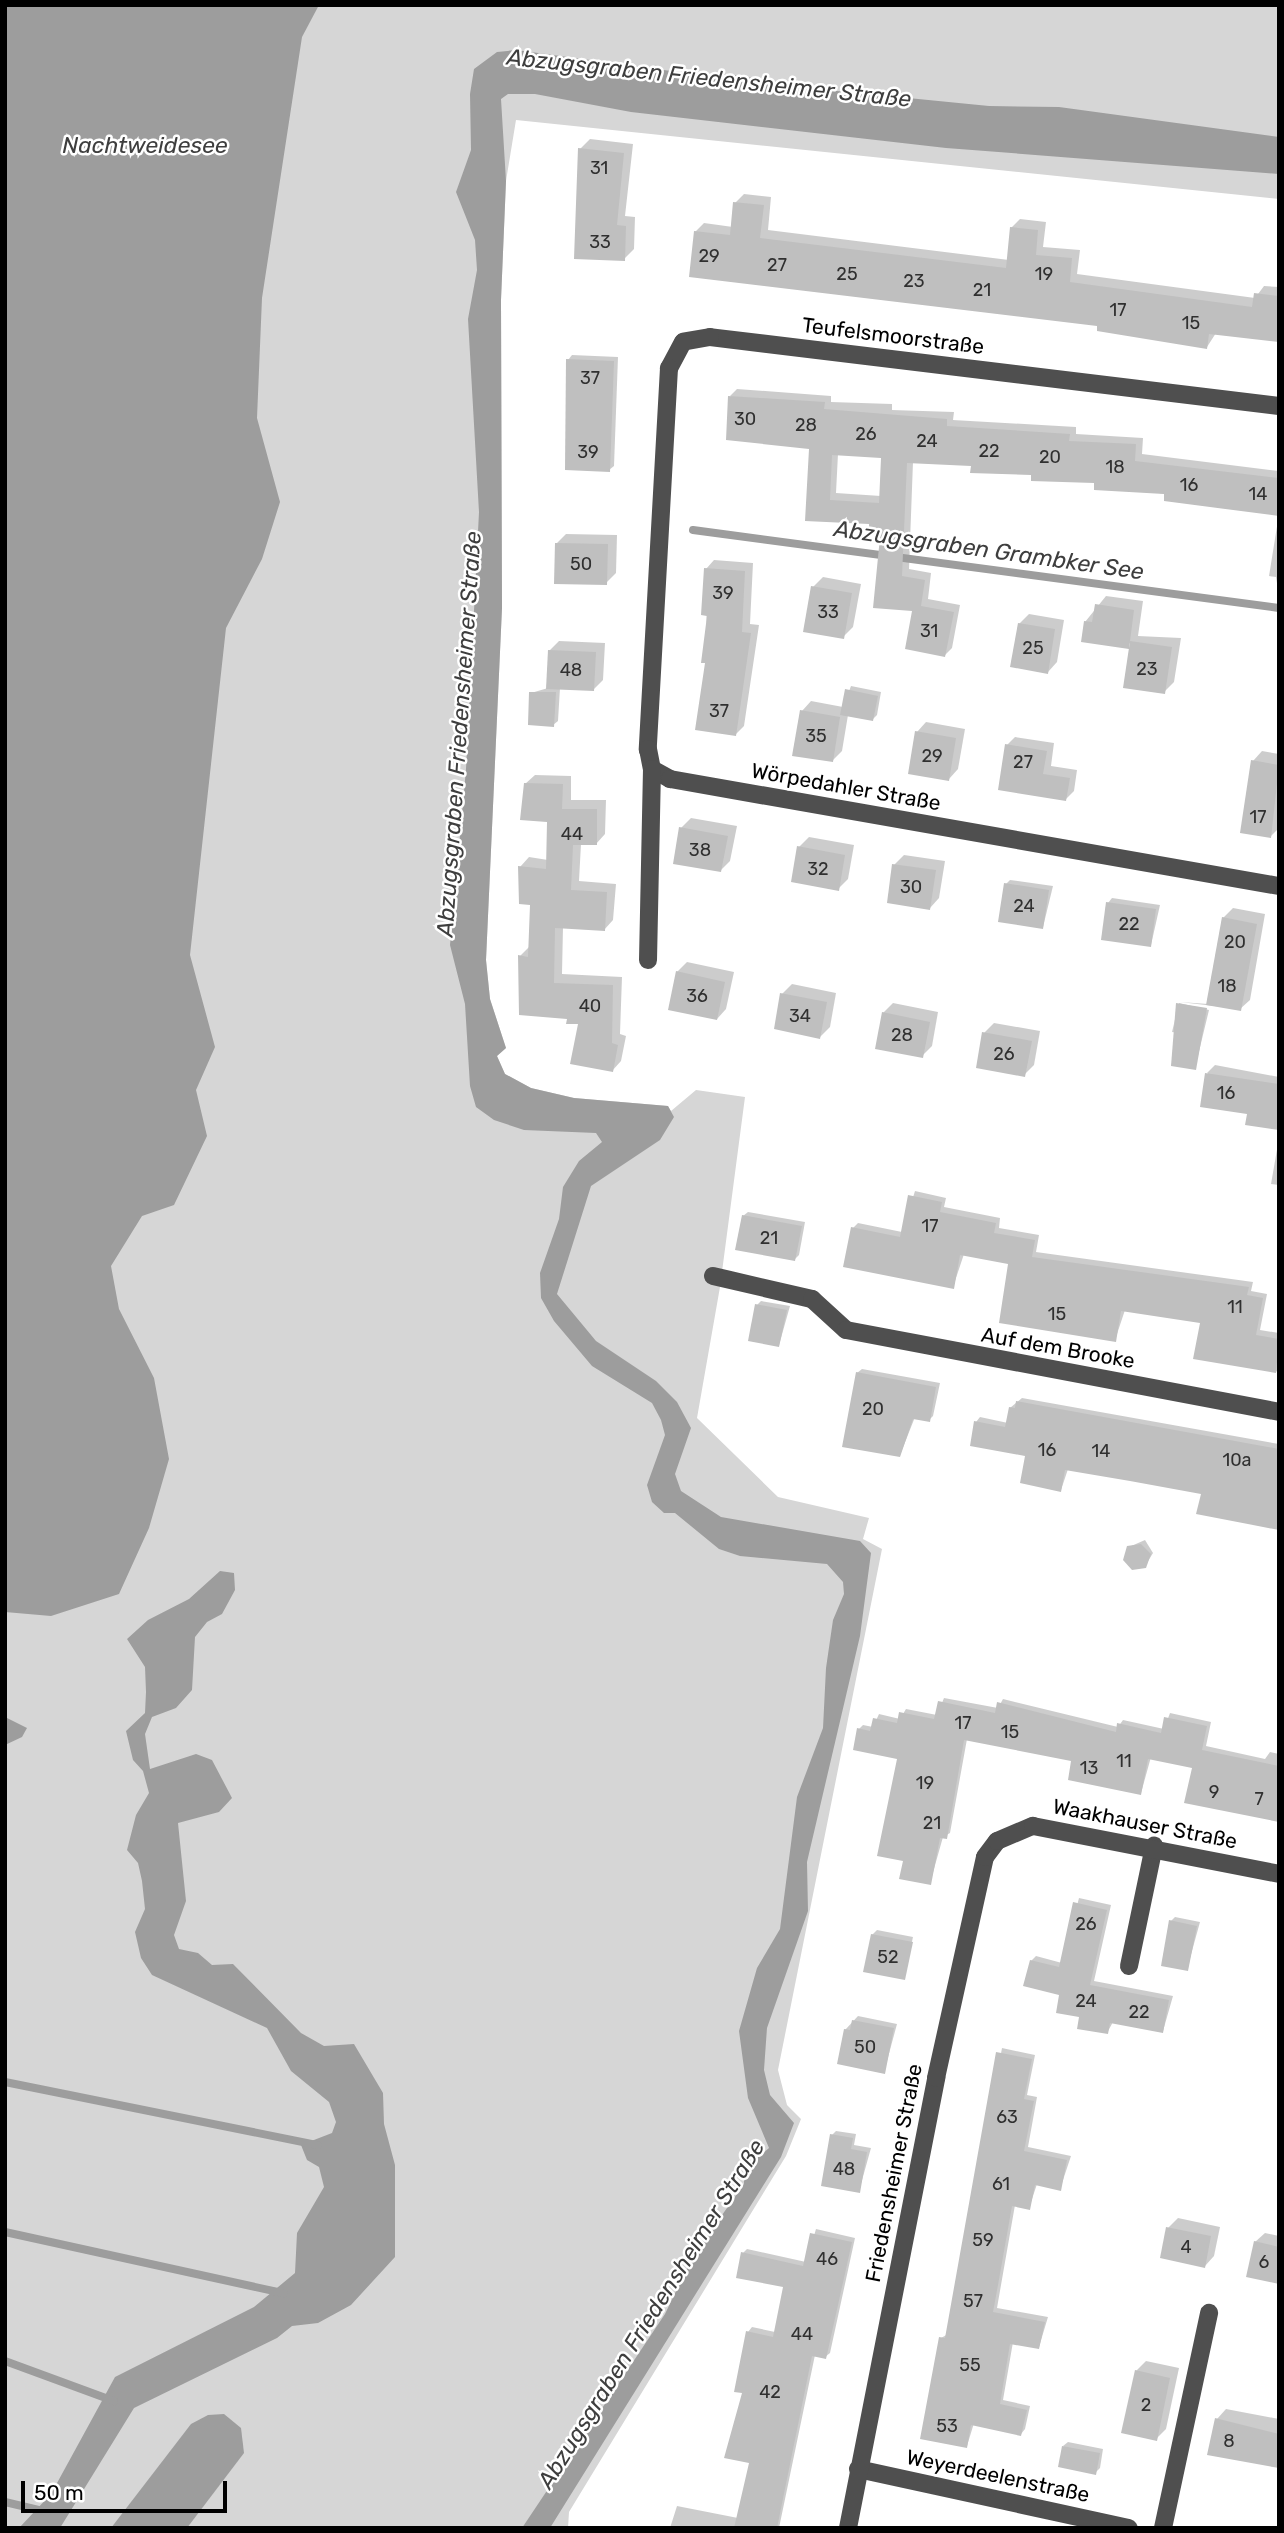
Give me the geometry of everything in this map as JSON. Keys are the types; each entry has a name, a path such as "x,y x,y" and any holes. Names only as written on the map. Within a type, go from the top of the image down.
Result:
{"street":[{"name":"Teufelsmoorstraße","path":"652,769 648,748 669,368 683,342 710,337 1279,406"},
{"name":"Wörpedahler Straße","path":"652,769 670,779 1279,886"},
{"path":"649,960 652,769"},
{"name":"Auf dem Brooke","path":"713,1276 812,1298 846,1330 1279,1412"},
{"name":"Waakhauser Straße","path":"1005,1836 1032,1826 1154,1846 1279,1874"},
{"name":"Friedensheimer Straße","path":"848,2528 979,1876 985,1857 1005,1836"},
{"path":"1129,1966 1154,1846"},
{"path":"1163,2528 1209,2313"},
{"name":"Weyerdeelenstraße","path":"858,2469 1129,2528"}],"shaded area":[{"path":"5,5 1279,5 1279,199 516,120 506,181 501,300 502,608 486,960 490,999 506,1048 497,1056 505,1074 531,1088 574,1098 668,1106 671,1111 696,1090 745,1097 720,1287 697,1418 778,1497 869,1518 863,1539 882,1549 778,2070 787,2105 801,2119 786,2156 569,2512 568,2528 5,2528"}],"water":[{"name":"Nachtweidesee","path":"5,5 319,5 302,37 262,298 257,418 280,502 262,559 226,628 190,955 215,1047 196,1090 207,1136 174,1205 142,1216 111,1266 119,1309 154,1378 169,1459 149,1528 119,1594 51,1616 5,1612"},
{"name":"Abzugsgraben Friedensheimer Straße","path":"516,50 708,76 729,74 827,90 989,106 1059,107 1279,137 1279,174 946,148 631,112 535,94 508,94 501,99 506,181 501,300 502,608 486,960 490,999 506,1048 497,1056 505,1074 531,1088 574,1098 668,1106 674,1117 660,1140 591,1186 557,1294 596,1341 656,1381 677,1402 691,1428 675,1474 681,1491 721,1517 860,1541 871,1553 860,1636 807,1862 808,1911 767,2028 764,2070 770,2095 794,2123 781,2157 550,2528 522,2528 665,2314 693,2256 744,2184 744,2169 769,2148 748,2098 739,2031 757,1968 780,1929 797,1797 823,1728 826,1668 833,1620 844,1594 843,1582 827,1564 740,1556 719,1549 675,1513 664,1513 652,1502 647,1485 665,1435 652,1403 592,1366 554,1321 541,1298 540,1273 559,1219 563,1187 579,1161 602,1142 596,1133 524,1130 494,1120 476,1107 470,1086 465,1004 450,945 466,769 479,512 468,319 477,270 475,240 456,192 471,150 470,94 474,69 497,52"},
{"path":"220,1571 234,1573 235,1590 222,1614 207,1622 195,1637 192,1690 176,1708 152,1717 145,1734 150,1769 196,1754 212,1760 232,1798 219,1812 178,1823 186,1901 174,1935 179,1949 198,1953 212,1965 233,1964 301,2033 324,2046 354,2044 383,2093 384,2124 395,2165 395,2257 351,2305 318,2323 292,2326 277,2338 134,2408 60,2528 19,2528 51,2494 115,2377 254,2307 295,2273 297,2233 324,2187 319,2167 307,2160 301,2145 332,2133 336,2122 329,2102 291,2071 267,2028 152,1975 141,1958 135,1932 145,1909 138,1863 127,1850 136,1815 149,1793 143,1771 133,1760 126,1731 145,1713 146,1692 145,1667 127,1639 148,1620 189,1599"},
{"path":"5,1717 27,1728 22,1737 5,1745"},
{"path":"224,2414 241,2428 244,2453 187,2528 111,2528 191,2424 208,2415"}],"building":[{"path":"578,148 624,153 617,225 626,226 625,261 574,259"},
{"path":"733,202 764,205 760,238 1006,268 1010,227 1038,230 1036,255 1072,258 1070,282 1252,307 1254,293 1279,296 1279,342 1209,334 1207,349 1097,331 1097,326 689,277 694,231 730,235"},
{"path":"566,359 614,361 610,472 565,470"},
{"path":"728,396 825,402 824,409 947,419 947,426 1070,434 1069,441 1136,444 1135,461 1279,478 1279,516 1164,501 1164,494 1094,490 1094,483 1031,481 1031,475 970,473 971,466 907,463 902,576 925,580 921,606 954,612 945,657 905,649 912,611 873,608 880,537 875,537 875,529 869,529 869,524 805,521 809,449 726,440","holes":["832,455 881,458 879,503 830,500"]},
{"path":"555,543 608,544 607,585 554,584"},
{"path":"704,568 745,571 742,632 751,633 736,736 695,730 705,663 701,663 707,616 701,615"},
{"path":"811,586 852,593 844,639 803,632"},
{"path":"1095,604 1134,610 1129,649 1081,642 1084,621 1092,622"},
{"path":"1018,623 1055,629 1048,674 1010,667"},
{"path":"1130,641 1172,647 1165,694 1123,688"},
{"path":"548,650 596,652 594,691 546,689"},
{"path":"845,689 878,696 873,721 840,715"},
{"path":"529,692 556,692 554,727 528,725"},
{"path":"800,710 840,717 833,762 792,756"},
{"path":"915,731 956,738 949,781 908,774"},
{"path":"1005,744 1047,751 1043,774 1070,778 1066,801 998,790"},
{"path":"1251,760 1279,765 1271,838 1240,833"},
{"path":"524,783 563,784 562,809 597,809 597,845 573,845 571,890 607,892 605,931 555,928 554,983 613,985 612,1043 618,1045 613,1072 570,1064 578,1024 566,1024 567,1019 519,1015 518,955 528,957 530,905 519,904 518,866 546,869 547,822 520,820"},
{"path":"679,827 728,836 721,872 673,864"},
{"path":"797,846 845,855 839,891 791,882"},
{"path":"892,864 936,870 930,910 887,903"},
{"path":"1004,883 1049,890 1043,929 998,922"},
{"path":"1106,902 1156,909 1151,947 1101,940"},
{"path":"1222,917 1257,924 1241,1011 1206,1005"},
{"path":"676,971 725,982 717,1020 668,1010"},
{"path":"780,993 827,1002 820,1039 774,1029"},
{"path":"1176,1003 1207,1008 1196,1070 1171,1066"},
{"path":"882,1012 930,1022 923,1058 875,1049"},
{"path":"982,1032 1032,1041 1025,1077 976,1068"},
{"path":"1205,1073 1279,1084 1279,1130 1245,1125 1247,1114 1200,1107"},
{"path":"908,1195 942,1202 940,1212 996,1223 994,1233 1035,1240 1032,1257 1249,1287 1247,1295 1263,1298 1256,1335 1279,1339 1276,1373 1193,1359 1200,1323 1121,1311 1116,1342 999,1323 1008,1264 960,1255 954,1289 843,1267 851,1227 900,1237"},
{"path":"742,1215 802,1226 795,1261 735,1250"},
{"path":"755,1304 787,1310 779,1347 748,1341"},
{"path":"856,1372 936,1387 930,1422 913,1419 900,1457 842,1447"},
{"path":"1016,1401 1279,1449 1279,1530 1196,1514 1201,1494 1130,1481 1065,1470 1061,1492 1020,1483 1025,1456 970,1446 974,1421 1005,1427 1009,1407 1015,1408"},
{"path":"1141,1544 1151,1554 1146,1568 1132,1570 1123,1560 1127,1546"},
{"path":"938,1701 995,1713 997,1702 1116,1732 1117,1723 1161,1733 1164,1717 1207,1726 1202,1750 1279,1766 1279,1822 1184,1803 1192,1768 1148,1759 1141,1795 1068,1780 1071,1761 964,1740 947,1839 940,1838 931,1885 899,1879 903,1861 877,1856 897,1759 853,1750 857,1728 870,1731 873,1718 897,1723 899,1712 934,1719"},
{"path":"1073,1902 1107,1910 1090,1985 1169,2000 1163,2033 1110,2023 1108,2034 1077,2029 1079,2017 1056,2013 1059,1995 1023,1986 1030,1960 1059,1967"},
{"path":"1169,1920 1197,1926 1188,1971 1161,1966"},
{"path":"871,1934 913,1942 905,1980 863,1972"},
{"path":"852,2020 894,2028 885,2074 837,2064 844,2029 850,2030"},
{"path":"996,2052 1032,2059 1024,2099 1034,2101 1024,2151 1067,2160 1061,2191 1035,2185 1030,2210 1012,2206 993,2312 1045,2322 1039,2349 1010,2344 1000,2404 1027,2410 1021,2436 971,2425 967,2448 920,2439 939,2337 945,2338"},
{"path":"830,2134 853,2138 851,2149 867,2152 860,2193 821,2186"},
{"path":"1166,2227 1211,2236 1205,2268 1160,2258"},
{"path":"810,2233 852,2242 826,2359 812,2356 777,2528 734,2528 749,2463 724,2458 742,2393 734,2392 746,2331 773,2337 783,2287 736,2278 741,2252 803,2266"},
{"path":"1254,2241 1279,2247 1279,2284 1246,2277"},
{"path":"1135,2370 1170,2378 1157,2441 1121,2433"},
{"path":"1215,2418 1279,2434 1279,2468 1207,2455"},
{"path":"1062,2446 1100,2453 1096,2475 1058,2467"}],"waterway":[{"name":"Abzugsgraben Grambker See","path":"693,530 1279,608"},
{"path":"5,2082 318,2145"},
{"path":"5,2232 283,2293"},
{"path":"5,2361 114,2401"},
{"path":"5,2502 47,2512"}]}
